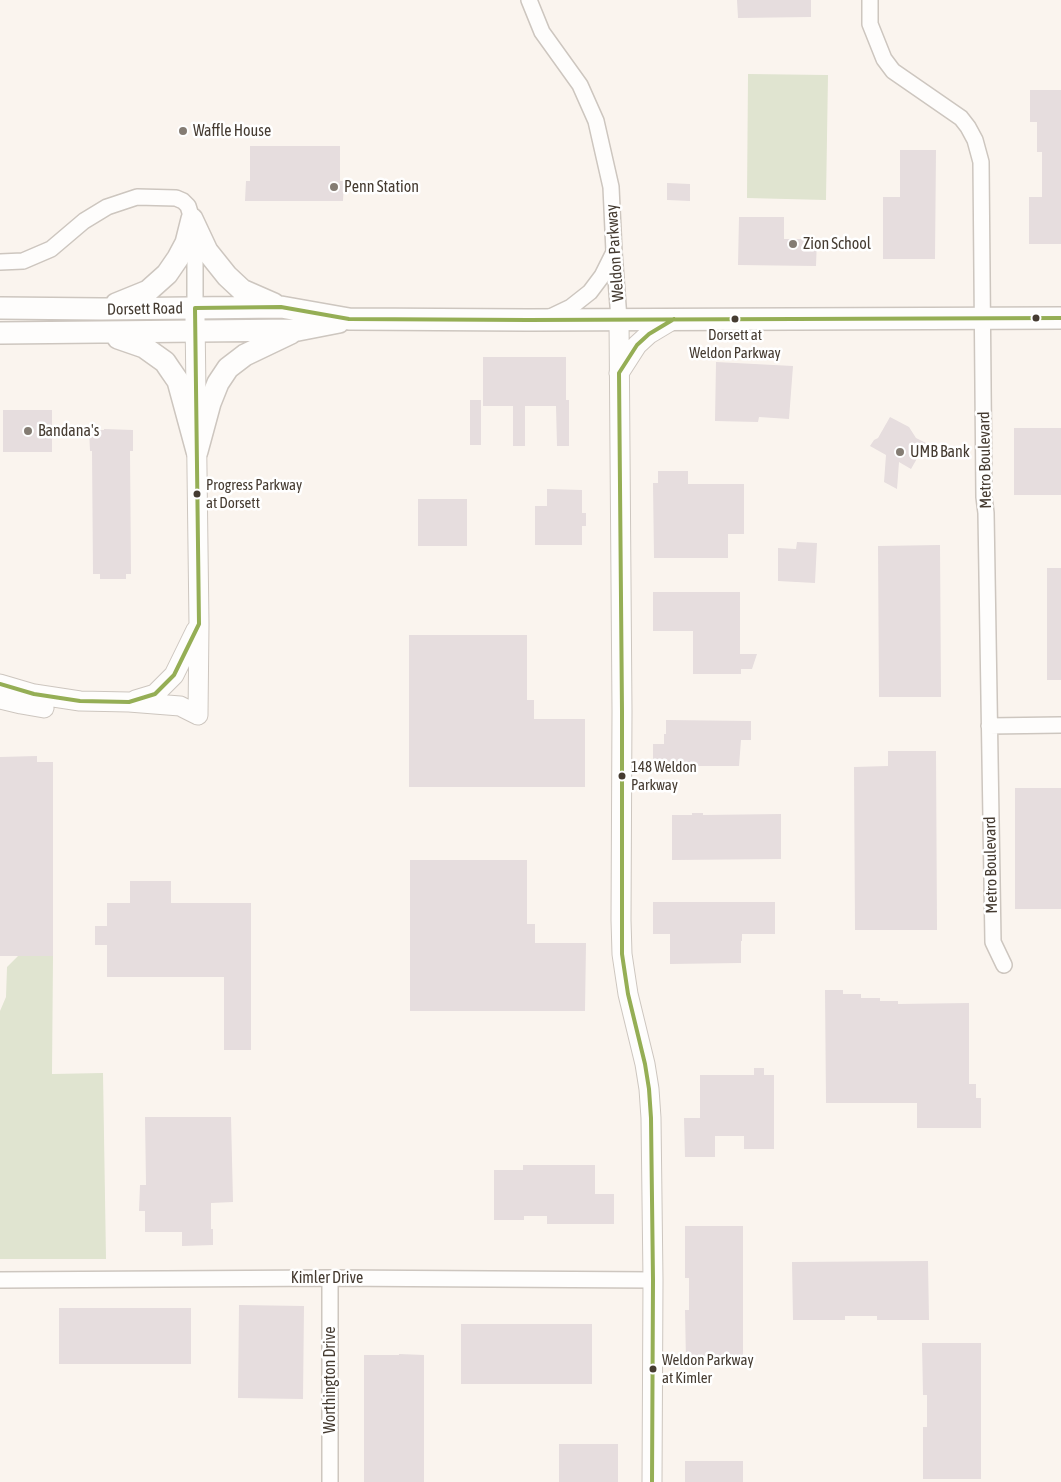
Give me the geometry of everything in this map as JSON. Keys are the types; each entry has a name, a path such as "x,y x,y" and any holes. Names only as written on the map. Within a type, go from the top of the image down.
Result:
{"main road":[{"path":"192,220 207,252 226,276 242,290 281,307"},
{"path":"101,309 148,291 167,274 186,243 192,220"},
{"name":"Dorsett Road","path":"0,308 281,307 349,320 1061,318"},
{"name":"Dorsett Road","path":"0,333 298,330 349,320"},
{"path":"198,452 210,403 218,383 228,368 244,355 298,330"},
{"path":"104,333 144,347 165,362 178,382 198,452"}],"street":[{"name":"Weldon Parkway","path":"529,0 542,32 580,86 596,120 611,187 619,320 620,373 622,954 628,994 644,1057 652,1118 652,1482"},
{"name":"Metro Boulevard","path":"870,0 870,24 884,58 893,71 961,118 975,140 981,162 984,318 984,488 986,513 993,942 1004,965"},
{"path":"0,262 23,261 51,250 84,221 107,207 138,197 176,198 188,206 192,220 194,252 198,452 198,715"},
{"path":"544,320 571,307 590,292 602,276 614,252"},
{"path":"620,373 637,345 649,334 674,319"},
{"path":"129,702 155,694 174,675 199,624"},
{"path":"0,684 34,694 80,701 180,706 198,715"},
{"path":"0,699 54,710 96,714 198,715"},
{"path":"0,703 20,704"},
{"path":"989,726 1061,725"},
{"name":"Kimler Drive","path":"0,1280 330,1278 653,1280"},
{"name":"Worthington Drive","path":"330,1278 330,1482"}],"green space":[{"path":"748,74 828,75 826,200 747,198"},
{"path":"18,956 53,956 52,1074 103,1073 106,1259 0,1259 0,1011 6,997 7,967"}],"building":[{"path":"737,0 811,0 811,17 738,18"},
{"path":"1030,90 1061,90 1061,244 1029,244 1029,197 1042,197 1042,152 1037,152 1037,122 1030,122"},
{"path":"250,146 340,146 340,181 344,181 343,201 245,201 246,181 250,181"},
{"path":"900,150 936,150 935,259 883,259 883,197 900,197"},
{"path":"667,183 690,184 690,201 667,200"},
{"path":"739,217 784,217 784,239 817,239 816,266 738,265"},
{"path":"483,357 566,357 566,400 569,400 569,446 557,446 556,406 525,406 525,446 513,446 513,406 483,406"},
{"path":"716,362 793,366 789,419 759,417 758,422 715,421"},
{"path":"470,400 481,400 481,445 470,445"},
{"name":"Bandana's","path":"3,410 52,410 52,452 3,452"},
{"name":"UMB Bank","path":"890,417 909,427 916,438 926,443 911,469 899,462 897,489 884,482 886,455 870,446 878,438"},
{"path":"1014,428 1061,428 1061,495 1014,495"},
{"path":"89,430 133,430 133,451 130,451 131,574 126,574 126,579 100,579 100,574 93,574 92,451 90,451"},
{"path":"658,471 688,471 688,484 744,484 744,534 728,534 728,558 654,558 653,483 658,483"},
{"path":"547,489 582,490 582,513 586,513 586,526 582,526 582,545 535,545 535,506 547,506"},
{"path":"418,499 467,499 467,546 418,546"},
{"path":"797,542 817,543 815,583 778,581 778,548 796,549"},
{"path":"940,545 941,697 879,697 878,546"},
{"path":"1047,568 1061,568 1061,680 1047,680"},
{"path":"653,592 740,592 740,654 757,654 752,669 741,669 741,674 693,674 693,631 653,631"},
{"path":"409,635 527,635 527,700 534,700 534,719 585,719 585,787 409,787"},
{"path":"666,720 751,721 751,740 741,740 739,766 653,766 653,744 664,744"},
{"path":"888,751 936,751 937,930 855,930 854,767 888,766"},
{"path":"37,756 37,762 53,762 53,956 0,956 0,757"},
{"path":"1015,788 1061,788 1061,909 1015,909"},
{"path":"692,813 703,813 703,815 781,814 781,859 672,860 672,815 692,815"},
{"path":"410,860 527,860 527,924 535,924 535,943 586,943 585,1011 410,1011"},
{"path":"130,881 171,881 171,903 251,903 251,1050 224,1050 224,977 107,977 107,945 95,945 95,926 107,926 107,903 130,903"},
{"path":"653,902 775,902 775,934 742,934 741,963 670,964 670,934 653,934"},
{"path":"825,990 843,990 843,994 861,994 861,998 880,998 880,1001 898,1001 898,1004 969,1003 969,1084 976,1084 976,1098 981,1098 981,1128 917,1128 917,1103 826,1103"},
{"path":"754,1068 764,1068 764,1075 774,1075 774,1149 744,1149 744,1136 715,1136 715,1157 685,1157 684,1118 700,1118 700,1075 754,1075"},
{"path":"145,1117 231,1117 233,1202 211,1203 213,1245 182,1246 182,1232 145,1232 145,1211 139,1211 140,1185 146,1185"},
{"path":"523,1165 595,1165 595,1194 614,1194 614,1224 547,1224 547,1216 524,1216 524,1220 494,1220 494,1170 523,1170"},
{"path":"685,1226 743,1226 743,1362 686,1362 685,1310 689,1310 689,1278 685,1278"},
{"path":"928,1261 929,1320 877,1320 877,1316 845,1316 845,1320 793,1320 792,1262"},
{"path":"239,1305 304,1306 303,1399 238,1398"},
{"path":"59,1308 191,1308 191,1364 59,1364"},
{"path":"461,1324 592,1324 592,1384 461,1384"},
{"path":"922,1343 981,1343 981,1479 923,1479 923,1427 927,1427 927,1395 923,1395"},
{"path":"364,1355 424,1355 424,1482 364,1482"},
{"path":"559,1444 618,1444 618,1482 559,1482"},
{"path":"685,1461 743,1461 743,1482 685,1482"}],"transit line":[{"path":"0,684 34,694 80,701 129,702 155,694 174,675 199,624 195,308 281,307 349,319 1061,318"},
{"path":"652,1482 653,1280 651,1118 645,1064 628,994 622,954 619,373 637,345 649,334 674,319"}],"place":[{"name":"Waffle House","path":"183,131"},
{"name":"Penn Station","path":"334,187"},
{"name":"Zion School","path":"793,244"},
{"name":"Dorsett at Weldon Parkway","path":"735,319"},
{"name":"Bandana's","path":"28,431"},
{"name":"UMB Bank","path":"900,452"},
{"name":"Progress Parkway at Dorsett","path":"197,494"},
{"name":"148 Weldon Parkway","path":"622,776"},
{"name":"Weldon Parkway at Kimler","path":"653,1369"}]}
